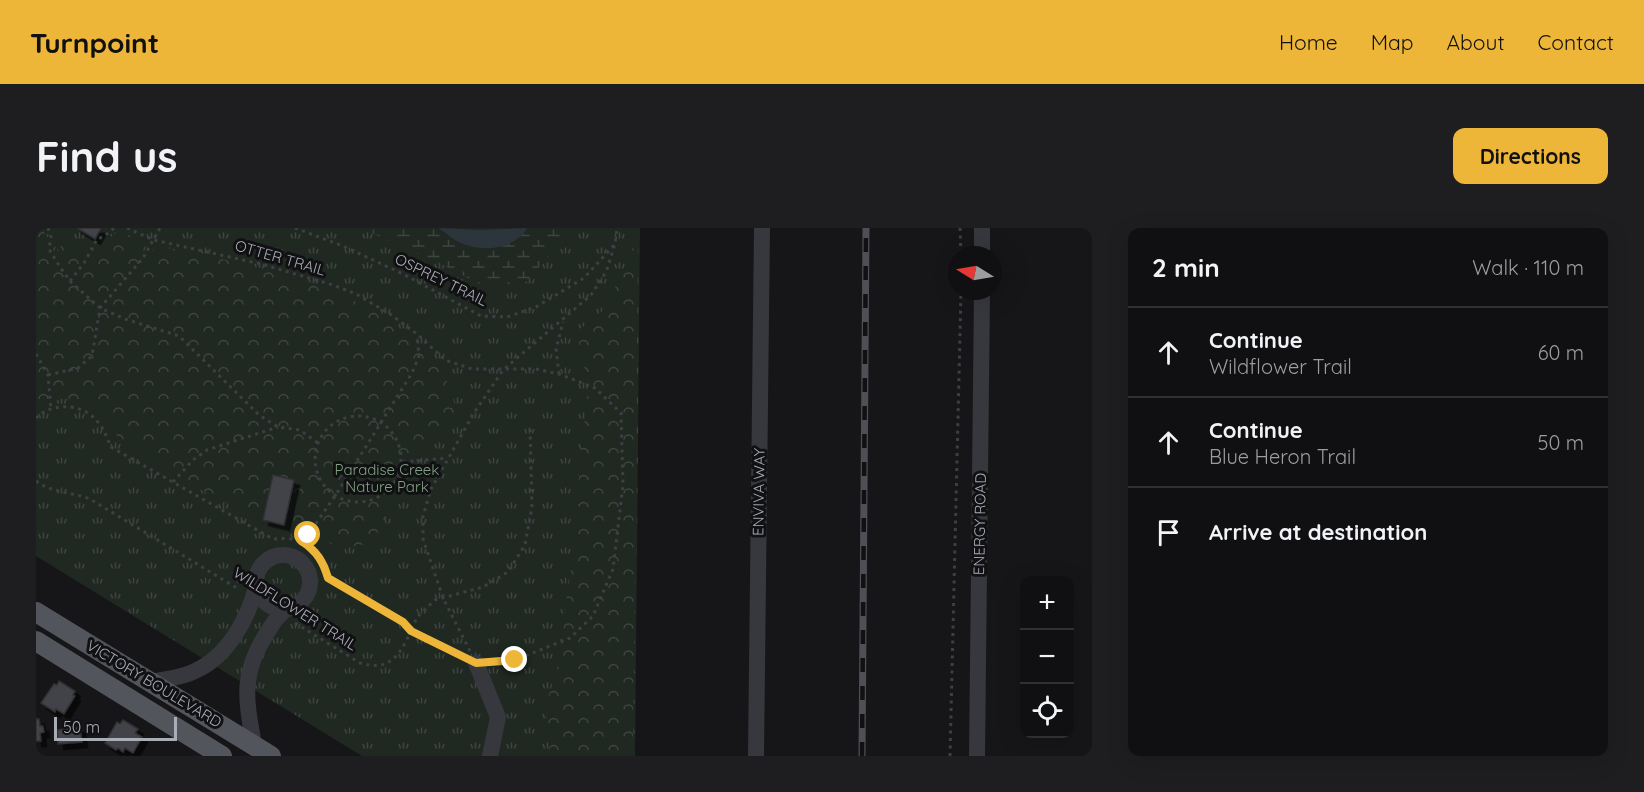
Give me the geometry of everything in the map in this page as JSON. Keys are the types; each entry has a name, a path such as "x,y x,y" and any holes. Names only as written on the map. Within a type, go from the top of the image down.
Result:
{"main road":[{"name":"VICTORY BOULEVARD","path":"36,612 272,756"},
{"name":"VICTORY BOULEVARD","path":"36,641 222,756"}],"street":[{"name":"ENVIVA WAY","path":"756,756 762,228"},
{"path":"982,228 982,246"},
{"name":"ENERGY ROAD","path":"977,756 982,300"},
{"path":"150,682 196,671 211,661 235,635 255,592 259,569 268,559 277,555 288,555 298,559 309,576 306,597 284,611 254,657 246,682 246,698 254,745"},
{"path":"255,592 268,604 284,611"},
{"path":"476,663 498,717 490,756"}],"path":[{"path":"48,228 51,237 49,249 70,281 100,308 125,319 179,336 259,415 279,427"},
{"path":"70,281 84,263 97,239 114,228"},
{"name":"OTTER TRAIL","path":"127,228 154,240 261,264 333,285 356,294 390,314 417,334 445,360 471,369 536,369 559,374 595,388 621,413 623,485 613,569 593,616 570,638 515,660 476,663"},
{"path":"48,375 78,368 92,356 100,308 143,258 160,228"},
{"name":"OSPREY TRAIL","path":"295,228 343,246 403,274 481,316 507,317 536,307 584,278 615,244"},
{"path":"476,663 443,598 423,539 423,516 431,489 503,370 591,295 606,272 615,244 617,228"},
{"path":"960,228 960,246"},
{"path":"950,756 961,300"},
{"path":"559,374 556,349 563,320"},
{"path":"303,542 335,496 412,373 419,356 417,334"},
{"path":"36,354 48,375 51,408"},
{"path":"36,418 51,408 63,406 75,407 86,412 96,419 111,447 273,539 288,538 303,542 315,550 324,563 328,578 403,622 411,631 476,663"},
{"path":"349,417 366,417 381,423 393,434 400,450 402,462 394,482 383,494 368,501 351,501 335,496 323,484 316,468 316,452 322,436 334,424 349,417"},
{"path":"411,631 417,617 435,600 483,587 508,572 525,545 532,507 530,425"},
{"path":"173,482 193,460 207,450 279,427 300,429 318,443"},
{"path":"402,462 448,458"},
{"name":"WILDFLOWER TRAIL","path":"36,481 55,491 78,494 90,499 255,592"},
{"name":"WILDFLOWER TRAIL","path":"284,611 360,663 371,667 389,663 401,653 411,631"}],"green space":[{"name":"Paradise Creek Nature Park","path":"36,228 640,228 635,756 362,756 36,556"},
{"path":"36,228 41,228 59,252 62,243 79,259 119,231 147,242 144,253 148,255 157,246 261,268 329,289 361,304 390,322 421,349 443,375 457,410 449,427 440,438 411,451 390,498 384,526 367,544 342,548 329,543 323,532 304,529 291,530 264,523 188,483 116,435 103,414 85,401 64,398 36,409"},
{"path":"360,228 439,228 459,243 524,234 527,228 567,228 566,236 526,282 485,287 430,258"},
{"path":"638,236 633,756 550,756 546,705 562,652 565,607 579,520 579,463 589,375 578,358 580,329 606,308"}],"shaded area":[{"path":"439,228 479,230 527,228 514,241 506,245 477,248 451,238"}],"building":[{"path":"77,228 101,228 95,239"},
{"path":"273,475 294,480 284,525 263,520"},
{"path":"59,681 75,691 73,695 75,696 64,714 56,709 55,712 41,703 54,684 57,685"},
{"path":"36,719 39,719 40,726 43,726 44,732 40,733 41,741 36,741"},
{"path":"123,720 138,729 135,733 142,737 133,753 125,748 123,752 118,748 116,750 105,743 117,722 120,724"},
{"path":"80,727 82,742 58,744 57,730"}],"railway":[{"path":"862,756 866,228"}],"route":[{"path":"308,535 303,542 315,550 324,563 328,578 403,622 411,631 476,663 515,660"}]}
